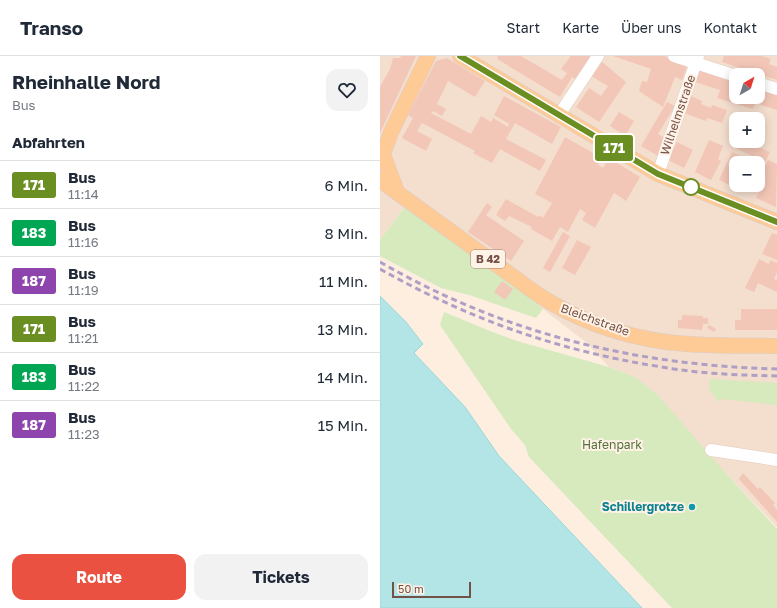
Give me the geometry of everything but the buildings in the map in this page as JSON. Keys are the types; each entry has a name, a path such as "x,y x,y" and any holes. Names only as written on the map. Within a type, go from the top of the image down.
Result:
{"main road":[{"path":"397,192 382,155 398,117 428,56"},
{"path":"460,56 658,174 777,222"},
{"name":"Bleichstraße","path":"380,180 536,294 573,315 613,329 668,342 711,345 777,346"}],"street":[{"path":"559,115 598,56"},
{"path":"674,56 696,59 729,73"},
{"name":"Wilhelmstraße","path":"658,174 696,59"},
{"path":"765,85 777,89"},
{"path":"711,450 777,460"}],"shaded area":[{"path":"380,56 777,56 777,527 635,377 609,367 587,343 407,204 380,240"}],"green space":[{"path":"407,204 543,309 536,318 469,295 441,288 380,256 380,240"},
{"name":"Hafenpark","path":"444,312 517,341 609,367 635,377 657,394 777,529 777,608 672,608 529,457 525,445 511,429 440,325"},
{"path":"710,379 777,383 777,405 721,399 719,402 709,390"}],"water":[{"path":"380,296 406,322 423,344 414,353 465,407 499,456 642,608 380,608"}],"railway":[{"path":"380,262 427,287 475,309 572,341 672,361 777,369"},
{"path":"380,269 448,304 482,318 516,331 587,352 624,360 705,373 777,376"}],"bus line":[{"name":"171","path":"460,56 658,174 777,222"}],"place":[{"name":"Schillergrotze","path":"692,507"}]}
